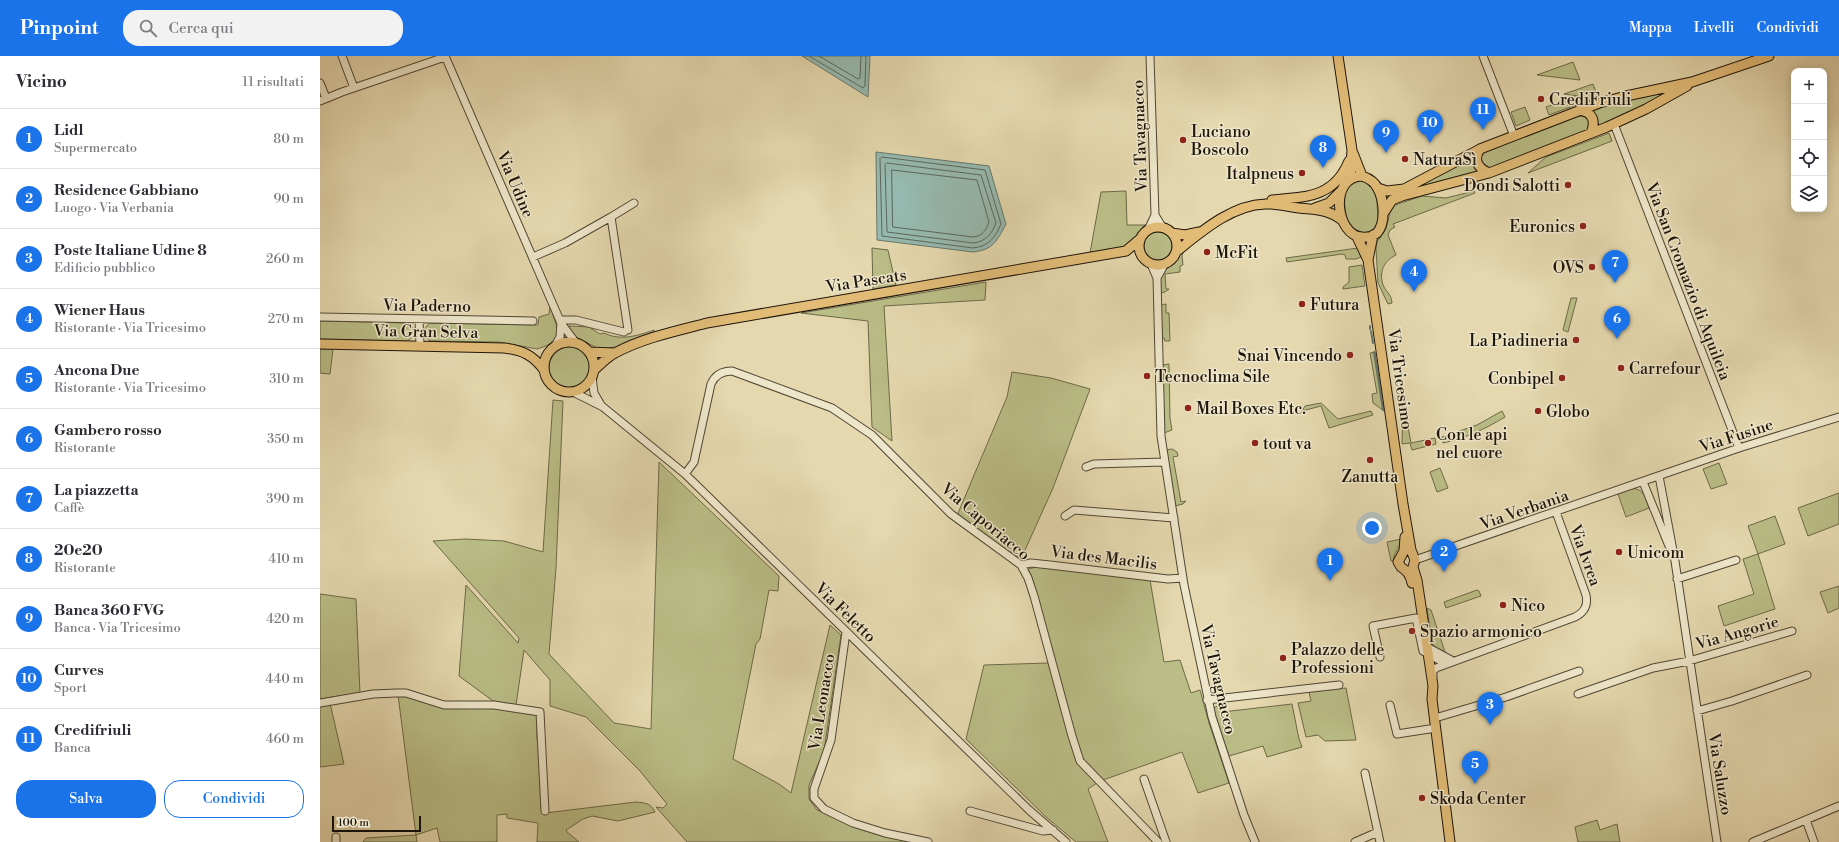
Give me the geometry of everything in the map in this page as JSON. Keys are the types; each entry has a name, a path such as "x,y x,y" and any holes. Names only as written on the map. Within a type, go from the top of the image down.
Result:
{"main road":[{"path":"1338,56 1352,150 1350,179"},
{"path":"1314,209 1329,203 1340,192 1343,185 1350,179 1362,176 1368,178 1378,188 1387,191 1404,189 1480,149 1579,110 1626,96 1692,82 1769,56"},
{"path":"1382,214 1392,200 1489,173 1614,124 1646,109 1692,82"},
{"path":"1579,110 1589,113 1593,117 1594,127 1591,133"},
{"path":"1480,149 1477,154 1476,162 1480,168 1489,173"},
{"path":"1352,150 1362,176"},
{"path":"1140,239 1139,246 1143,257 1151,264 1164,265 1170,262 1177,251 1201,232 1232,213 1265,201 1320,194 1342,175 1349,162 1352,150"},
{"path":"1340,192 1343,221 1347,230 1357,237 1367,238 1380,229 1382,214 1378,188"},
{"path":"1254,205 1270,204 1314,209 1327,212 1343,221"},
{"path":"1126,251 1148,230 1155,227 1163,228 1172,233 1176,238 1177,251"},
{"path":"1172,233 1190,234 1201,232"},
{"name":"Via Tricesimo","path":"1368,260 1373,235"},
{"name":"Via Tricesimo","path":"1357,237 1368,260 1410,561 1428,654 1450,842"},
{"name":"Via Pascats","path":"589,352 615,352 661,336 714,322 1126,251 1143,257"},
{"path":"528,353 544,370 548,381 553,387 565,392 572,392 581,389 588,384 593,374 594,364 589,352 576,343 569,342 552,349 544,364 544,370"},
{"name":"Via Gran Selva","path":"321,345 504,348 528,353 552,349"},
{"name":"Via Pascats","path":"593,374 615,352"},
{"name":"Via Tricesimo","path":"1410,561 1416,618 1427,686 1433,696"},
{"name":"Via Tricesimo","path":"1447,821 1454,842"}],"street":[{"path":"342,56 354,88"},
{"name":"Via Tavagnacco","path":"1148,230 1155,215 1150,56"},
{"path":"1483,56 1514,136"},
{"path":"320,83 323,100 445,57"},
{"name":"Via Udine","path":"445,57 561,322 576,343"},
{"name":"Via San Cromazio di Aquileia","path":"1614,124 1739,448"},
{"path":"533,256 565,242 634,203"},
{"name":"Via Tavagnacco","path":"1155,215 1163,228"},
{"path":"552,349 561,334 561,322 576,320 626,331 611,216"},
{"name":"Via Tavagnacco","path":"1151,264 1156,278 1161,436 1183,578 1207,700 1237,795 1255,842"},
{"path":"1156,278 1164,265"},
{"name":"Via Paderno","path":"320,317 533,322"},
{"path":"419,319 420,346"},
{"name":"Via Caporiacco","path":"684,474 694,462 710,384 719,374 732,371 832,408 872,435 951,514 1021,565 1028,578 1034,596 1080,761 1158,842"},
{"name":"Via Feletto","path":"593,374 594,393 603,407"},
{"name":"Via Feletto","path":"572,392 603,407 684,474 846,632 1066,842"},
{"name":"Via Fusine","path":"1643,482 1739,448 1839,416"},
{"path":"1086,467 1094,464 1164,462"},
{"name":"Via Saluzzo","path":"1659,476 1675,561 1717,842"},
{"name":"Via Saluzzo","path":"1643,482 1675,561"},
{"name":"Via Verbania","path":"1410,561 1643,482"},
{"path":"1065,516 1074,510 1174,518"},
{"path":"1656,514 1665,511"},
{"name":"Via Ivrea","path":"1433,696 1433,671 1449,663 1575,616 1584,611 1587,602 1586,595 1556,512"},
{"path":"1677,578 1736,560"},
{"name":"Via des Macilis","path":"1021,565 1031,563 1168,579 1183,578"},
{"path":"1380,657 1373,626 1416,618"},
{"name":"Via Tricesimo","path":"1416,618 1422,650 1428,654"},
{"name":"Via Angorie","path":"1689,661 1792,631"},
{"name":"Via Leonacco","path":"846,632 831,740 828,753 816,782 814,798 824,809 847,821 885,833 928,842"},
{"path":"1426,644 1449,663"},
{"path":"1428,654 1449,663"},
{"path":"1578,694 1653,668 1689,661"},
{"path":"1390,705 1397,734 1435,723 1579,671"},
{"path":"1697,711 1732,701 1807,675"},
{"path":"1207,700 1339,685"},
{"path":"320,703 373,694 406,693 444,705 494,705 540,712 545,811"},
{"path":"1365,773 1380,842"},
{"path":"1144,779 1166,842"},
{"path":"1753,842 1839,806"},
{"path":"970,811 1043,831 1053,830"},
{"path":"1806,820 1814,842"},
{"path":"1355,842 1378,832"}],"green space":[{"path":"1573,62 1580,80 1537,75"},
{"path":"1593,84 1598,97 1549,115 1546,107 1578,96 1564,94"},
{"path":"1672,89 1674,91 1596,128 1590,112 1605,106"},
{"path":"1525,107 1530,120 1516,126 1511,112"},
{"path":"1578,116 1584,116 1589,121 1590,125 1587,131 1491,168 1483,166 1481,157 1485,152"},
{"path":"1609,133 1612,141 1528,173 1546,157"},
{"path":"1474,157 1480,172 1415,187"},
{"path":"1358,180 1370,184 1375,193 1377,204 1378,223 1373,230 1364,234 1351,229 1345,209 1346,187"},
{"path":"1126,191 1127,225 1147,225 1136,239 1124,247 1090,253 1101,192"},
{"path":"1474,191 1475,193 1393,224 1395,227 1390,230 1388,235 1396,255 1385,264 1382,273 1382,282 1392,300 1392,303 1388,304 1378,283 1376,248 1377,242 1386,229 1390,212 1395,205 1422,196 1446,198"},
{"path":"1158,232 1168,236 1172,246 1168,256 1158,260 1148,256 1144,246 1148,236"},
{"path":"872,248 888,250 896,285 873,289"},
{"path":"1358,248 1361,257 1356,259 1346,259 1345,255 1342,254 1287,262 1286,258"},
{"path":"1184,250 1182,256 1183,265 1180,266 1180,272 1165,274 1166,289 1169,289 1160,293 1160,275 1166,266 1176,259"},
{"path":"1362,265 1365,286 1343,289 1343,287 1349,282 1349,267"},
{"path":"986,282 985,300 884,306 892,441 872,427 868,321 801,313"},
{"path":"1571,298 1577,298 1568,332 1563,330"},
{"path":"1166,304 1166,313 1169,313 1170,341 1165,341 1164,338 1161,338 1161,305"},
{"path":"550,306 559,333 555,341 537,349 499,342 430,341 427,339 424,332 430,323 538,325 539,317 549,314"},
{"path":"320,321 408,323 414,329 414,334 412,338 407,341 320,339"},
{"path":"569,326 589,327 600,334 604,333 616,337 635,336 654,330 654,334 615,347 599,349 574,336"},
{"path":"570,347 585,353 591,368 585,383 570,389 555,383 549,368 555,353"},
{"path":"320,349 333,349 330,374 320,373"},
{"path":"1375,352 1384,411 1373,403 1372,394 1377,393 1370,353"},
{"path":"1169,364 1170,418 1172,430 1164,433 1162,365"},
{"path":"1012,372 1051,378 1090,389 1053,488 1021,559 956,518 1007,397"},
{"path":"1400,384 1411,443 1435,438 1436,444 1412,450 1410,443 1402,444 1403,411"},
{"path":"553,400 563,401 556,568 549,654 614,723 651,729 659,462 779,576 778,591 769,590 760,639 756,644 733,759 779,784 791,793 830,625 841,635 824,751 809,785 809,799 817,810 833,816 928,842 687,842 656,807 663,808 667,804 640,771 586,717 550,706 550,680 524,650 516,705 493,701 459,676 466,585 518,643 519,638 433,541 465,539 504,541 543,552"},
{"path":"1321,403 1338,419 1371,411 1373,415 1329,428 1321,406 1302,411 1305,406"},
{"path":"1502,411 1505,417 1475,433 1443,443 1442,437 1477,425"},
{"path":"1172,449 1177,452 1178,456 1173,457 1181,502 1186,501 1183,504 1175,506 1166,450"},
{"path":"1719,463 1727,484 1711,489 1703,469"},
{"path":"1440,468 1448,488 1437,492 1430,472"},
{"path":"1630,489 1641,491 1649,508 1626,517 1618,494"},
{"path":"1839,493 1839,524 1808,536 1798,508"},
{"path":"1775,516 1785,544 1758,554 1748,526"},
{"path":"1402,539 1393,561 1391,561 1387,542"},
{"path":"1758,554 1775,609 1724,626 1718,606 1754,594 1743,559"},
{"path":"1037,567 1150,580 1164,662 1180,660 1191,693 1200,690 1209,723 1229,783 1198,793 1182,752 1103,780 1088,767 1081,756 1031,575 1028,569"},
{"path":"1839,586 1839,608 1828,613 1820,592"},
{"path":"1477,590 1481,596 1446,608 1444,602"},
{"path":"320,594 356,599 360,693 320,699"},
{"path":"1427,608 1431,610 1445,652 1435,647 1432,643"},
{"path":"1049,663 1079,765 1097,783 1088,789 1108,842 1076,842 1046,817 966,739 984,665"},
{"path":"1346,688 1356,740 1325,741 1318,735 1306,737 1298,703 1311,701 1309,692"},
{"path":"398,695 407,695 438,706 494,707 533,713 537,715 540,727 537,729 537,739 540,744 545,813 636,802 650,805 655,812 618,821 592,816 583,819 566,830 579,842 537,842 538,823 507,818 507,814 497,815 497,842 440,842 437,828 416,835"},
{"path":"330,703 344,764 320,767 320,705"},
{"path":"1220,704 1222,712 1292,704 1302,747 1267,757 1263,746 1229,756 1214,713 1214,708"},
{"path":"1597,820 1600,830 1617,824 1620,842 1578,842 1575,827"},
{"path":"416,835 417,842 363,842 366,838"}],"water":[{"path":"802,56 870,56 868,97"},
{"path":"876,152 989,166 1006,224 994,244 980,251 973,252 877,240"}],"waterway":[{"path":"1371,331 1373,343"},
{"path":"1374,352 1383,410"}],"place":[{"name":"CrediFriuli","path":"1541,99"},
{"name":"Credifriuli","path":"1483,130"},
{"name":"Luciano Boscolo","path":"1183,140"},
{"name":"Curves","path":"1430,143"},
{"name":"Banca 360 FVG","path":"1386,153"},
{"name":"NaturaSì","path":"1405,159"},
{"name":"20e20","path":"1323,168"},
{"name":"Italpneus","path":"1302,173"},
{"name":"Dondi Salotti","path":"1568,185"},
{"name":"Euronics","path":"1583,226"},
{"name":"McFit","path":"1207,252"},
{"name":"OVS","path":"1592,267"},
{"name":"La piazzetta","path":"1615,283"},
{"name":"Wiener Haus","path":"1414,292"},
{"name":"Futura","path":"1302,304"},
{"name":"Gambero rosso","path":"1617,339"},
{"name":"La Piadineria","path":"1576,340"},
{"name":"Snai Vincendo","path":"1350,355"},
{"name":"Carrefour","path":"1621,368"},
{"name":"Tecnoclima Sile","path":"1147,376"},
{"name":"Conbipel","path":"1562,378"},
{"name":"Mail Boxes Etc.","path":"1188,408"},
{"name":"Globo","path":"1538,411"},
{"name":"tout va","path":"1255,443"},
{"name":"Con le api nel cuore","path":"1428,443"},
{"name":"Zanutta","path":"1370,460"},
{"name":"Unicom","path":"1619,552"},
{"name":"Residence Gabbiano","path":"1444,572"},
{"name":"Lidl","path":"1330,581"},
{"name":"Nico","path":"1503,605"},
{"name":"Spazio armonico","path":"1412,631"},
{"name":"Palazzo delle Professioni","path":"1283,658"},
{"name":"Poste Italiane Udine 8","path":"1490,725"},
{"name":"Ancona Due","path":"1475,784"},
{"name":"Skoda Center","path":"1422,798"}]}
